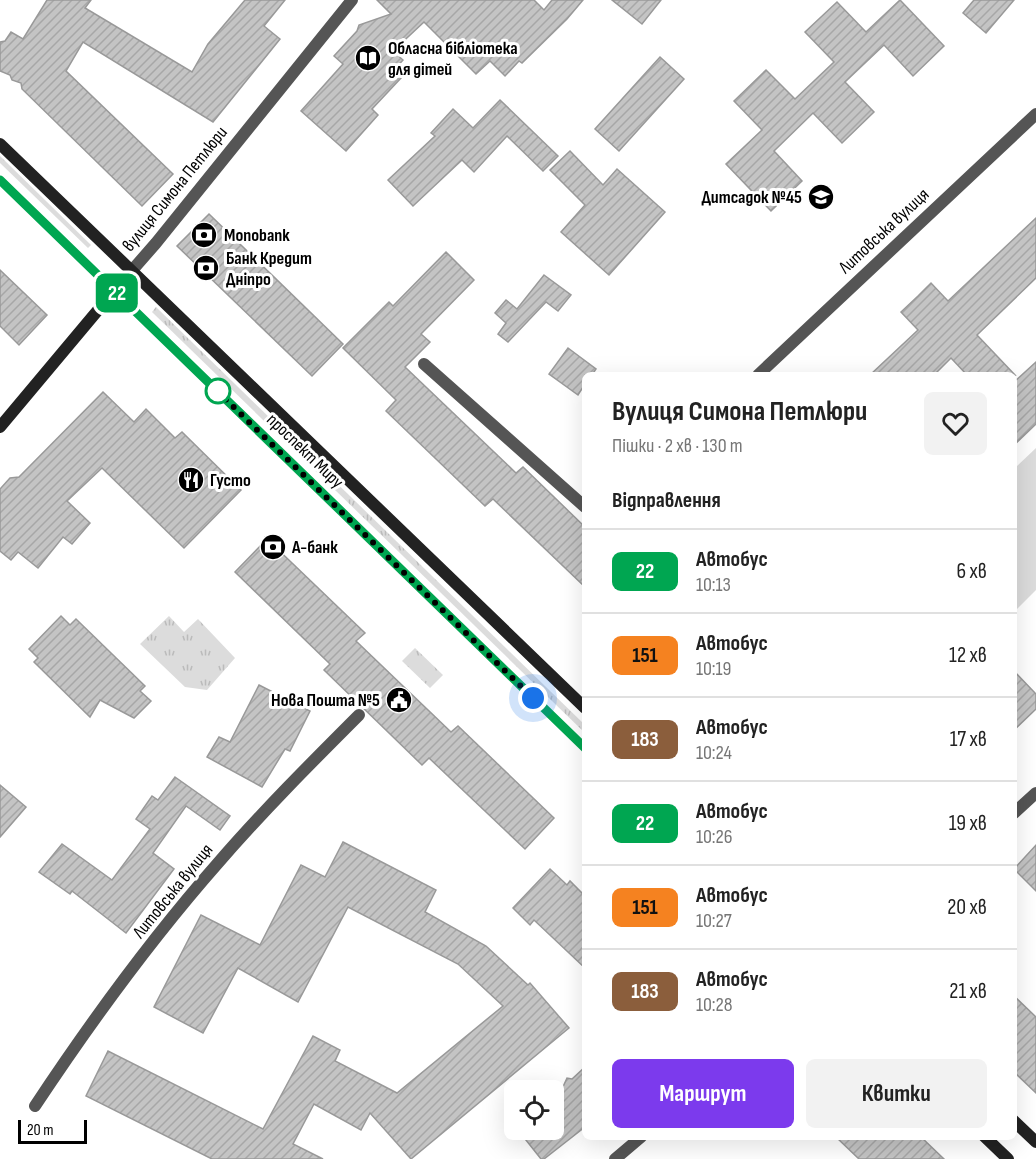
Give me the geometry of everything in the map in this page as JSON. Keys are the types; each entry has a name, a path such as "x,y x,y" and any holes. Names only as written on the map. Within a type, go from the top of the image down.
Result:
{"street":[{"name":"вулиця Симона Петлюри","path":"0,427 156,243 352,0"},
{"name":"Литовська вулиця","path":"761,372 1036,114"},
{"name":"проспект Миру","path":"0,144 582,705"},
{"name":"проспект Миру","path":"0,180 582,745"},
{"path":"424,364 582,504"},
{"name":"Литовська вулиця","path":"35,1106 84,1032 216,864 261,814 359,715"},
{"path":"1017,810 1036,793"},
{"path":"1017,1124 1036,1142"},
{"path":"615,1159 638,1140"},
{"path":"988,1140 1008,1159"}],"green space":[{"path":"0,156 91,245 88,248 0,163"},
{"path":"156,307 582,722 582,730 152,312"},
{"path":"1036,448 1036,590 1017,609 1017,466"},
{"path":"169,616 184,632 198,619 235,658 207,690 185,687 140,644"},
{"path":"415,648 443,675 430,688 402,661"}],"building":[{"path":"47,0 91,0 85,8 192,72 208,44 245,0 285,0 264,26 280,39 213,122 83,42 66,71 173,174 142,206 22,89 21,83 12,80 10,75 0,71 0,42 5,41 11,32 23,39"},
{"path":"377,0 534,0 544,10 552,0 583,0 522,63 519,61 505,76 490,61 476,74 424,22 393,51 403,60 393,71 401,78 372,109 378,115 346,151 301,111 343,64 334,56 357,31 359,25 391,14"},
{"path":"612,0 661,0 642,24"},
{"path":"900,0 944,46 913,76 884,45 845,82 874,112 842,143 813,113 774,151 802,181 771,211 726,164 762,130 734,101 766,70 795,99 834,62 805,32 837,2 866,32"},
{"path":"974,0 1014,0 986,33 963,13"},
{"path":"660,57 684,79 619,151 595,129"},
{"path":"500,100 558,156 543,171 507,136 474,172 462,160 413,206 388,180 435,136 431,133 453,109 473,128"},
{"path":"570,151 603,185 617,169 665,212 609,275 561,232 585,205 550,170"},
{"path":"209,214 343,344 312,376 177,246"},
{"path":"1036,218 1036,278 977,335 1012,372 964,372 951,358 937,372 873,372 918,330 901,312 931,283 948,301"},
{"path":"446,252 474,280 421,334 430,342 405,367 516,473 523,467 582,524 582,584 493,499 485,506 386,411 396,400 343,348 389,302 393,306"},
{"path":"0,270 47,315 19,345 0,326"},
{"path":"544,275 571,295 558,311 546,302 508,342 498,334 506,323 495,313 506,300 517,309"},
{"path":"568,348 596,369 594,372 582,372 582,389 578,395 549,374"},
{"path":"1036,362 1036,424 1017,442 1017,379"},
{"path":"103,392 134,422 146,409 175,438 182,432 241,490 184,548 102,468 67,501 90,523 72,544 63,537 38,568 18,552 11,560 0,551 0,489 10,478 19,477"},
{"path":"267,539 365,633 356,641 451,732 458,726 554,818 525,849 429,758 422,765 324,670 330,664 235,572"},
{"path":"61,616 70,625 76,619 145,686 140,691 151,701 134,718 100,700 90,717 34,662 38,658 29,649"},
{"path":"1017,674 1036,694 1036,709 1017,727"},
{"path":"259,685 310,711 290,751 285,749 262,787 207,757 219,737 230,742"},
{"path":"175,777 230,816 220,830 186,806 153,853 174,869 126,933 72,891 70,894 39,872 62,844 112,880 150,829 136,819 152,796 158,800"},
{"path":"0,785 26,807 0,837"},
{"path":"343,842 436,890 425,912 486,946 528,985 530,983 569,1028 411,1159 370,1113 361,1130 314,1104 293,1144 323,1159 212,1159 86,1096 108,1051 263,1129 313,1036 340,1050 335,1061 397,1093 503,1006 458,964 348,907 298,1002 238,968 203,1033 154,1007 201,915 260,945 301,865 325,877"},
{"path":"1036,845 1036,891 1017,872 1017,866"},
{"path":"550,869 567,885 570,881 582,893 582,965 534,920 530,925 513,908"},
{"path":"1017,999 1036,1017 1036,1093 1017,1075"},
{"path":"582,1070 582,1129 541,1159 526,1140 564,1140 564,1085 567,1078 572,1079"},
{"path":"839,1140 924,1140 944,1159 859,1159"}],"bus line":[{"name":"22","path":"0,180 582,745"}],"place":[{"name":"Обласна бібліотека для дітей","path":"368,58"},
{"name":"Дитсадок №45","path":"821,197"},
{"name":"Monobank","path":"204,235"},
{"name":"Банк Кредит Дніпро","path":"206,268"},
{"name":"Густо","path":"191,480"},
{"name":"А-банк","path":"273,547"},
{"name":"Нова Пошта №5","path":"399,700"}],"route":[{"path":"218,391 214,388 533,698"}]}
